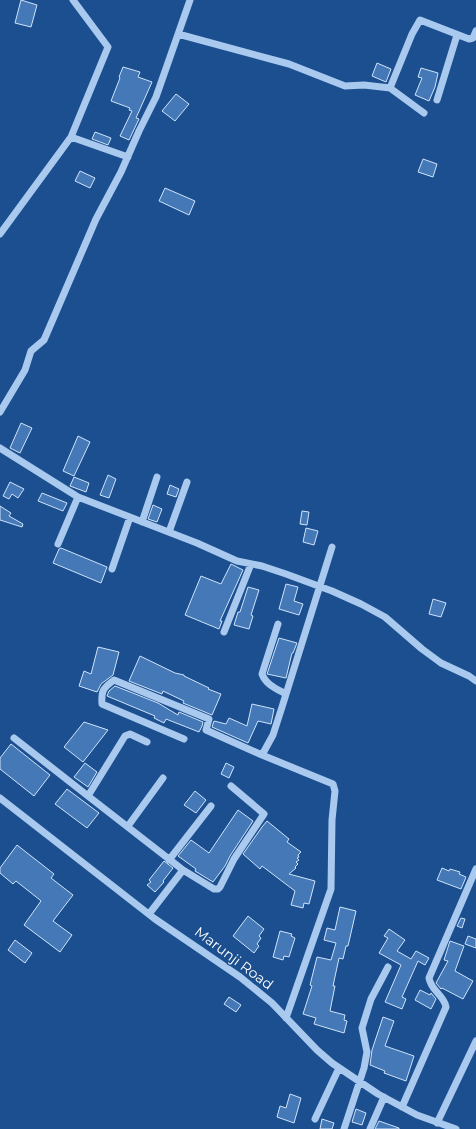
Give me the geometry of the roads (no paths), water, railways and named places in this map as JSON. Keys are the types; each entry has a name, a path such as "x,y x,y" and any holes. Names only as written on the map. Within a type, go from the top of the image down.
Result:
{"street":[{"path":"0,234 71,137 108,47 73,0"},
{"path":"0,412 25,370 31,351 44,340 96,219 128,157 156,97 190,0"},
{"path":"390,88 412,34 420,20 469,40 473,38 476,30"},
{"path":"178,34 289,64 344,86 364,85 390,88 424,113"},
{"path":"437,100 457,35"},
{"path":"71,137 128,157"},
{"path":"0,448 78,497 211,548 237,561 268,568 361,604 385,617 422,649 441,663 469,676 476,681"},
{"path":"142,522 156,477"},
{"path":"169,532 187,482"},
{"path":"58,544 78,497"},
{"path":"112,568 130,517"},
{"path":"262,755 272,735 286,694 332,547"},
{"path":"224,632 251,564"},
{"path":"278,624 262,674 269,684 286,694"},
{"path":"184,739 102,704 101,696 104,687 114,680 209,719 206,730 333,784 335,791 332,820 331,889 286,1018"},
{"path":"88,796 125,736 130,734 147,742"},
{"path":"14,738 128,826 169,860 214,889 218,889 220,887 234,859 264,814 231,786"},
{"path":"128,826 163,778"},
{"name":"Marunji Road","path":"0,798 149,914 240,977 272,1003 317,1050 339,1068 384,1097 417,1115 456,1129"},
{"path":"169,860 211,806"},
{"path":"402,1107 446,1007 445,1001 430,984 429,978 476,869"},
{"path":"149,914 183,870"},
{"path":"344,1129 360,1082 367,1052 362,1028 370,999 388,967"},
{"path":"437,1123 476,1042"},
{"path":"315,1119 339,1068"},
{"path":"370,1129 384,1097"}]}
